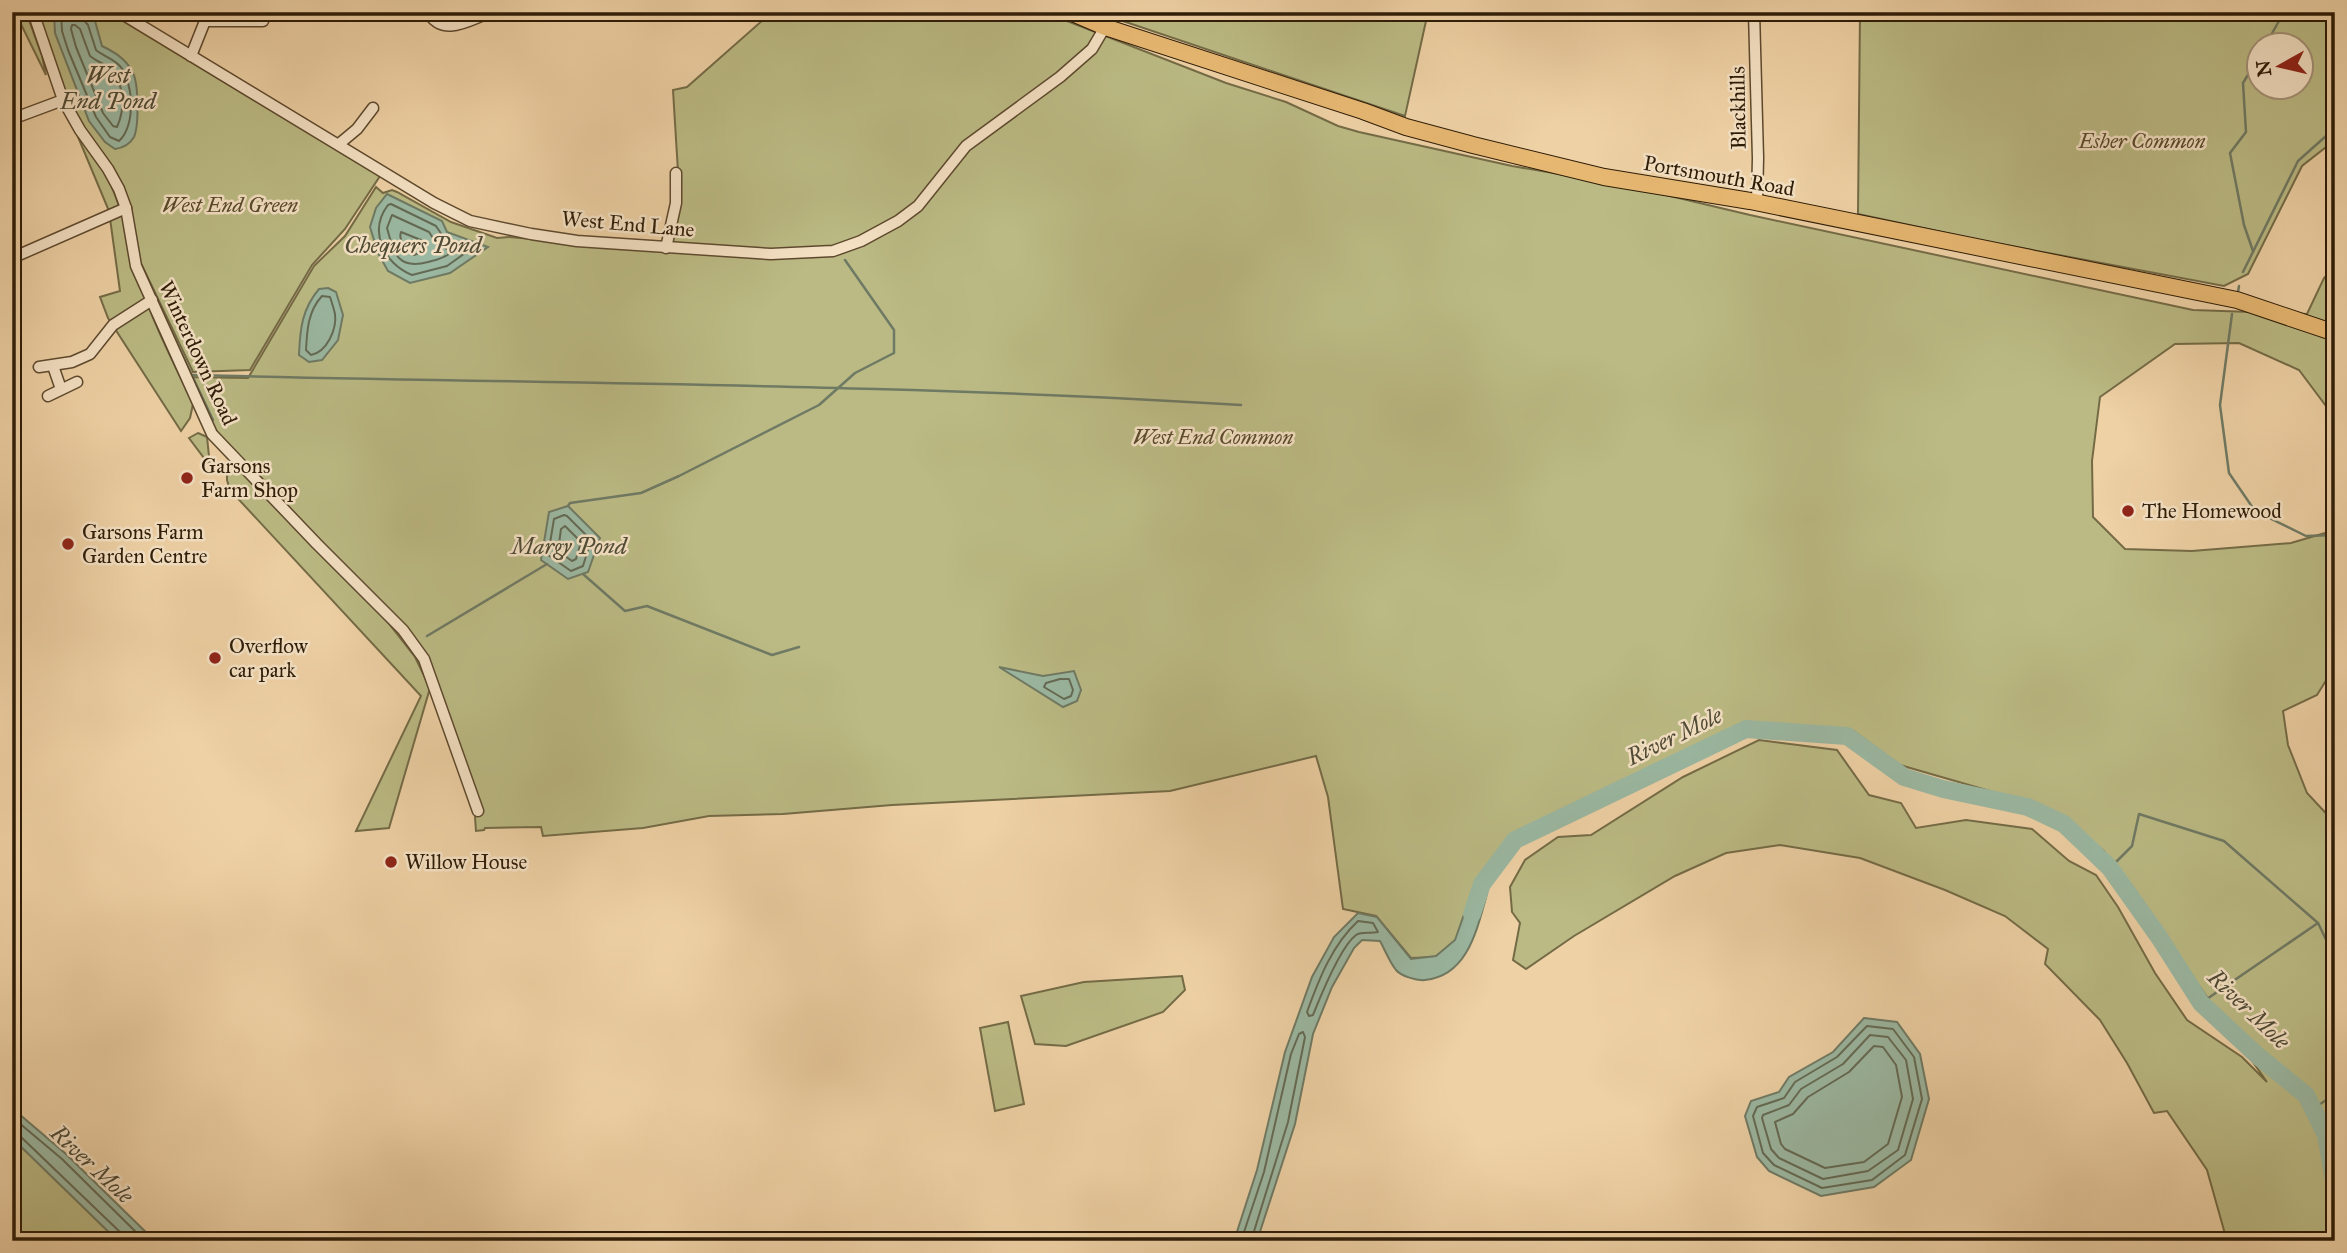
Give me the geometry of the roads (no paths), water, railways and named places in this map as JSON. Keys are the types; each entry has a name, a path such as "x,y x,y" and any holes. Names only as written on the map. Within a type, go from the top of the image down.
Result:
{"main road":[{"name":"Portsmouth Road","path":"1070,12 1105,27 1406,127 1473,145 1604,177 1757,202 2237,300 2335,333"}],"street":[{"name":"Winterdown Road","path":"33,12 63,100 119,189 126,208 136,266 212,433 403,630 424,659 478,811"},
{"name":"West End Lane","path":"120,12 133,16 191,56 434,203 470,221 531,234 666,248 805,253 833,251 861,241 898,222 918,206 966,146 1060,77 1091,49 1105,27"},
{"path":"428,12 433,21 443,27 491,12"},
{"name":"Blackhills","path":"1754,12 1757,202"},
{"path":"191,56 205,21 263,21"},
{"path":"12,119 63,100"},
{"path":"338,144 357,129 373,108"},
{"path":"666,248 676,203 676,173"},
{"path":"12,258 126,208"},
{"path":"39,367 72,362 90,354 113,324 152,300"},
{"path":"53,366 61,389"},
{"path":"48,396 77,382"}],"water":[{"name":"West End Pond","path":"54,12 85,12 95,21 102,46 123,59 132,71 138,104 137,123 134,137 126,145 115,149 105,142 89,121 55,33"},
{"name":"Chequers Pond","path":"387,194 442,221 447,232 488,247 450,273 410,283 388,271 378,253 370,227 376,208"},
{"path":"328,288 336,292 343,315 338,340 322,360 309,362 299,355 303,320 319,289"},
{"name":"Margy Pond","path":"568,506 600,538 588,572 568,579 541,560 549,512"},
{"path":"999,667 1043,676 1074,671 1081,690 1077,701 1063,707"},
{"path":"1473,889 1487,894 1474,936 1461,960 1440,977 1422,980 1402,974 1394,967 1380,941 1362,940 1354,948 1332,987 1313,1034 1295,1124 1257,1241 1234,1241 1257,1170 1285,1052 1312,977 1334,937 1358,913 1377,917 1411,959 1436,956 1455,940"},
{"path":"1864,1018 1897,1022 1920,1054 1929,1099 1911,1160 1874,1187 1821,1196 1769,1171 1757,1157 1745,1116 1751,1101 1779,1092 1789,1077 1833,1052"},
{"path":"12,1108 66,1154 155,1241 118,1241 12,1138"}],"waterway":[{"path":"2273,32 2284,12"},
{"path":"2246,78 2243,83 2246,132 2230,153 2244,225 2253,251"},
{"path":"2243,272 2298,161 2335,128"},
{"path":"568,506 570,503 641,493 679,476 819,405 855,373 894,353 894,330 845,260"},
{"path":"2238,292 2239,286"},
{"path":"2232,314 2220,405 2229,473 2255,511 2306,536 2335,535"},
{"path":"171,331 213,420"},
{"path":"193,375 848,388 1241,405"},
{"path":"427,636 547,564"},
{"path":"583,574 625,611 647,606 772,655 799,647"},
{"name":"River Mole","path":"1472,914 1482,884 1515,840 1746,729 1847,736 1904,777 1943,789 2028,807 2064,824 2110,868 2201,1003 2259,1057 2306,1095 2326,1135 2335,1186"},
{"path":"2110,868 2132,846 2139,814 2224,841 2318,923 2335,958"},
{"path":"2201,1003 2318,923"},
{"path":"2313,1109 2335,1094"},
{"name":"River Mole","path":"2333,1241 2335,1229"}],"place":[{"name":"Garsons Farm Shop","path":"187,478"},
{"name":"The Homewood","path":"2128,511"},
{"name":"Garsons Farm Garden Centre","path":"68,544"},
{"name":"Overflow car park","path":"215,658"},
{"name":"Willow House","path":"391,862"}],"park label":[{"name":"Esher Common","path":"2142,141"},
{"name":"West End Green","path":"230,205"},
{"name":"West End Common","path":"1213,437"}]}
